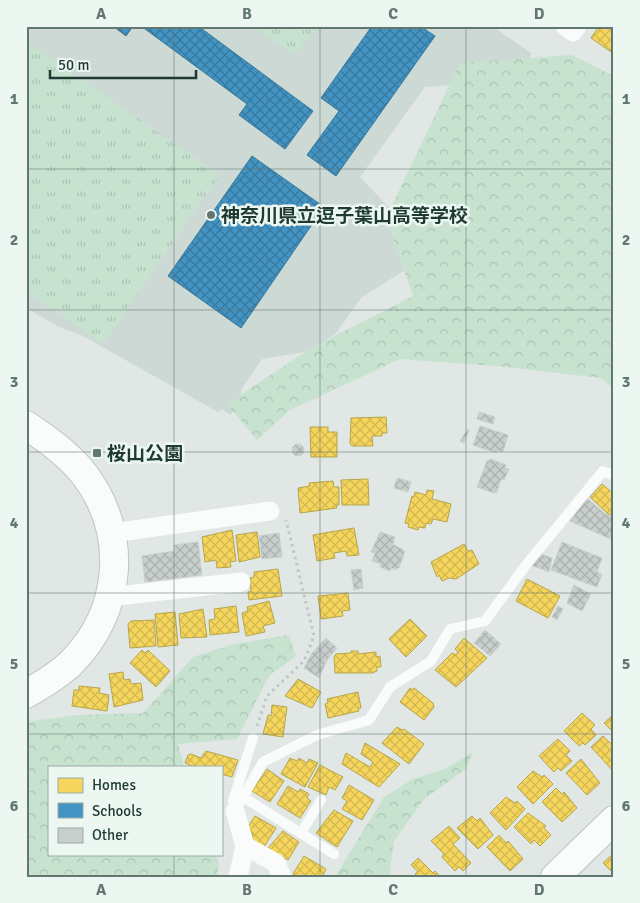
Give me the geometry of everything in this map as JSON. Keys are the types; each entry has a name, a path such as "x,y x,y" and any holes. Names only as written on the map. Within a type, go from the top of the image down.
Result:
{"street":[{"path":"565,26 573,32 577,26"},
{"path":"26,425 58,448 82,473 99,500 112,533 115,569 109,598 90,640 58,674 26,694"},
{"path":"112,533 270,512"},
{"path":"109,598 241,582"},
{"path":"238,877 245,846 239,804"},
{"path":"555,877 614,820"},
{"path":"245,846 276,863 282,877"}],"lane":[{"path":"239,804 263,762 316,735 369,720 390,687 431,660 450,629 485,621 526,565 603,471 614,476"},
{"path":"253,738 233,802 301,833 334,854"},
{"path":"301,833 321,800"}],"path":[{"path":"253,738 267,696 304,660 314,636 284,510 270,512"}],"shaded area":[{"name":"神奈川県立逗子葉山高等学校","path":"26,26 492,26 531,53 520,80 425,87 360,177 432,253 362,297 336,333 311,351 262,359 242,388 239,406 230,415 222,409 218,412 83,336 57,326 26,308"}],"green space":[{"path":"253,26 315,26 295,55"},
{"path":"26,41 220,175 103,344 26,291"},
{"path":"572,55 614,76 614,389 601,378 496,366 400,359 290,410 257,440 227,404 311,348 413,296 386,218 460,63"},
{"path":"289,635 296,656 269,676 237,739 178,744 184,766 48,766 48,856 216,856 219,862 217,877 26,877 26,722 78,715 143,713 193,657 234,644"},
{"path":"473,752 466,769 424,799 394,841 389,877 335,877 384,797 413,779 445,769"}],"building: Homes":[{"path":"599,26 614,26 614,54 591,38"},
{"path":"386,417 387,433 382,433 382,436 372,436 373,446 352,446 350,444 351,418"},
{"path":"310,427 328,427 328,432 337,432 337,457 311,457"},
{"path":"368,479 369,505 342,505 341,480"},
{"path":"333,481 334,487 339,487 339,505 336,505 337,508 300,513 298,488 310,486 309,483"},
{"path":"602,484 614,494 614,511 609,515 590,497"},
{"path":"427,490 434,491 432,499 451,504 447,522 433,519 431,524 426,523 425,528 419,527 418,530 408,527 409,524 405,523 412,496 414,497 415,492 426,495"},
{"path":"354,528 359,555 347,556 346,551 334,553 335,558 317,561 313,535"},
{"path":"232,530 236,561 230,562 231,567 217,568 216,560 205,562 202,537"},
{"path":"257,532 260,557 239,562 236,535"},
{"path":"464,544 468,551 472,550 479,564 456,579 449,578 442,581 439,575 437,577 431,562"},
{"path":"278,569 282,596 249,600 248,592 251,591 250,578 254,577 254,572"},
{"path":"527,579 560,596 548,618 516,601"},
{"path":"348,593 350,610 342,611 343,616 321,619 318,596"},
{"path":"269,601 275,623 263,626 265,632 246,636 242,613 248,611 247,607"},
{"path":"236,606 239,632 210,635 209,620 215,619 214,609"},
{"path":"203,609 207,637 181,638 179,614"},
{"path":"175,612 178,645 158,647 155,614"},
{"path":"410,619 427,636 406,657 389,639"},
{"path":"154,620 156,646 130,648 128,624 131,621"},
{"path":"464,638 487,658 456,687 435,670 452,653 456,655 458,652 455,649"},
{"path":"142,650 145,653 148,650 170,671 156,687 130,663"},
{"path":"351,651 358,651 358,654 376,652 376,657 380,656 381,667 377,667 377,671 372,673 335,673 334,657 336,654 351,653"},
{"path":"123,672 124,680 130,679 131,684 141,683 143,700 114,707 109,674"},
{"path":"298,679 321,692 312,708 285,696"},
{"path":"79,686 100,688 99,693 109,695 107,711 72,706 74,690 79,690"},
{"path":"410,688 413,690 414,688 433,703 434,707 424,720 400,702"},
{"path":"358,692 361,708 358,708 359,711 328,718 325,704 328,703 327,699"},
{"path":"272,705 287,707 283,737 263,734 268,715 271,716"},
{"path":"582,713 595,725 591,729 596,735 585,745 583,743 579,746 564,731"},
{"path":"614,714 614,733 604,723"},
{"path":"397,727 402,730 404,729 424,744 409,764 382,743"},
{"path":"603,736 610,743 614,743 614,772 591,747"},
{"path":"558,739 570,751 566,755 572,761 561,771 558,768 554,772 539,756"},
{"path":"365,743 400,764 379,787 342,764 346,753 370,767 373,762 361,754"},
{"path":"206,751 238,760 232,777 222,774 222,766 192,766 185,763 188,755 191,754 201,758"},
{"path":"290,758 297,761 299,758 307,763 309,759 318,763 305,787 281,774"},
{"path":"581,759 600,783 587,795 566,773"},
{"path":"320,765 343,777 335,790 329,787 326,795 308,787"},
{"path":"267,769 284,781 270,802 252,791"},
{"path":"533,771 542,777 544,775 553,784 533,804 517,787"},
{"path":"349,785 374,800 362,820 342,809 347,801 342,798"},
{"path":"288,786 298,792 300,789 309,794 307,798 311,801 300,818 277,804"},
{"path":"556,788 562,794 564,792 577,808 562,822 542,802"},
{"path":"506,797 515,803 517,801 525,809 506,830 490,813"},
{"path":"334,810 353,821 337,847 316,833"},
{"path":"528,813 546,826 544,828 551,835 540,846 534,840 531,844 514,827"},
{"path":"255,816 276,828 264,847 250,839 253,834 246,830"},
{"path":"472,816 477,821 480,818 493,835 478,849 457,828"},
{"path":"449,826 460,838 453,844 471,863 463,871 459,867 455,871 442,857 444,854 431,841"},
{"path":"283,831 299,842 288,860 285,858 283,862 268,848"},
{"path":"499,835 506,843 508,841 523,859 510,871 487,847"},
{"path":"614,853 614,874 603,863"},
{"path":"304,856 326,869 322,877 298,877 293,874"},
{"path":"418,858 433,873 435,871 441,877 417,877 415,874 418,872 411,865"}],"building: Schools":[{"path":"113,26 133,26 126,36"},
{"path":"141,26 198,26 313,111 285,149 239,115 247,104"},
{"path":"372,26 420,26 435,36 336,176 307,155 339,111 321,98"},
{"path":"252,156 324,207 241,328 168,276"}],"building: Other":[{"path":"479,412 495,417 493,424 477,419"},
{"path":"480,426 508,435 503,452 497,450 497,453 473,445"},
{"path":"467,430 469,430 464,443 460,441"},
{"path":"296,444 300,444 304,450 300,456 296,456 292,452 292,448"},
{"path":"490,459 506,465 505,468 509,469 504,480 501,479 497,492 494,493 477,487 487,461"},
{"path":"397,478 411,482 408,492 394,488"},
{"path":"587,498 605,514 614,517 613,540 570,521"},
{"path":"380,532 395,537 393,544 405,551 399,568 396,570 391,568 390,571 380,567 381,564 372,561 375,553 371,552"},
{"path":"279,533 282,557 262,559 259,536"},
{"path":"198,542 202,575 145,582 142,556 174,551 174,545"},
{"path":"562,542 602,558 597,572 602,574 597,587 551,570"},
{"path":"541,554 552,558 549,572 531,565"},
{"path":"361,569 363,588 354,590 351,570"},
{"path":"574,585 591,594 582,611 567,603"},
{"path":"558,606 563,609 557,620 552,617"},
{"path":"485,630 501,644 490,656 474,643"},
{"path":"326,638 337,648 327,660 319,678 304,668 312,653"}],"place":[{"name":"神奈川県立逗子葉山高等学校","path":"211,215"},
{"name":"桜山公園","path":"97,453"}]}
